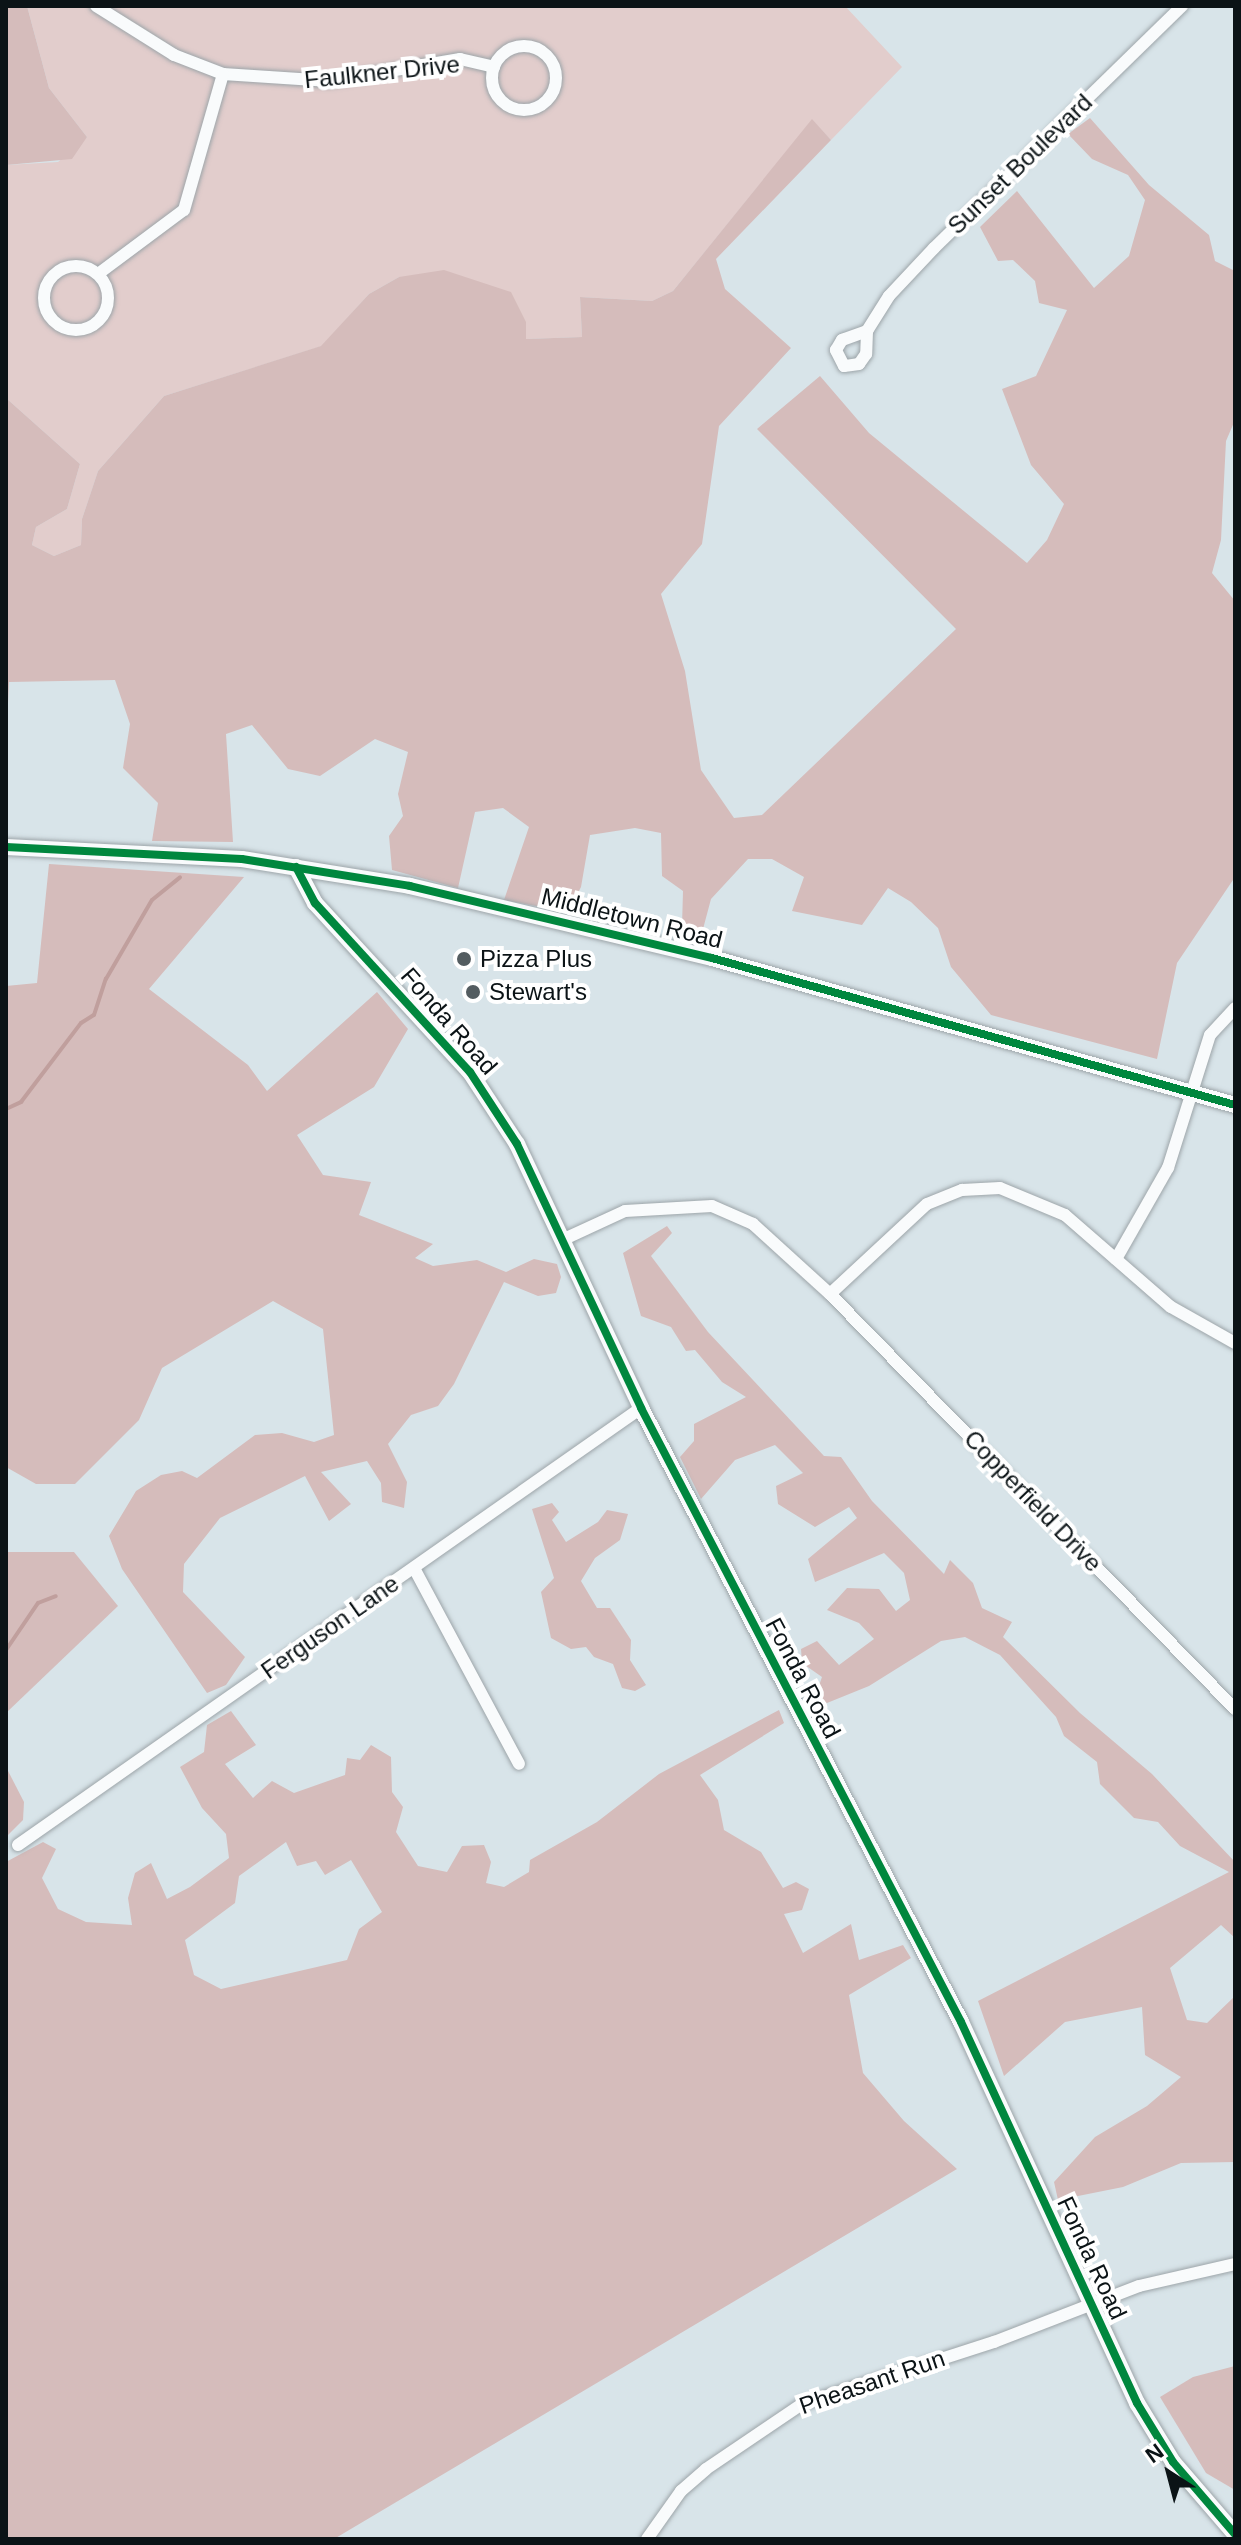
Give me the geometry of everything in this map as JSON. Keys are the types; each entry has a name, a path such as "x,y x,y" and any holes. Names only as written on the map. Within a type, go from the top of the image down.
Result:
{"street":[{"name":"Faulkner Drive","path":"96,6 174,55 223,74 330,81 460,59 494,67"},
{"name":"Sunset Boulevard","path":"867,331 889,296 934,248 1182,6"},
{"name":"Faulkner Drive","path":"534,47 553,63 555,86 540,106 515,109 495,93 494,67 510,49 534,47"},
{"path":"98,274 184,210 223,74"},
{"path":"72,266 98,274 108,292 102,316 81,330 56,323 44,301 51,277 72,266"},
{"name":"Middletown Road","path":"6,847 220,857 296,867 497,905 712,958 1235,1105"},
{"name":"Fonda Road","path":"296,867 315,903 414,1008 494,1105 641,1408 961,2022 1137,2403 1173,2462 1235,2534"},
{"path":"1116,1259 1149,1210 1168,1168 1210,1035 1235,1008"},
{"path":"830,1294 927,1204 981,1187 1049,1204 1171,1307 1235,1343"},
{"name":"Copperfield Drive","path":"562,1240 625,1211 712,1206 753,1224 830,1294 1235,1709"},
{"name":"Ferguson Lane","path":"18,1845 641,1408"},
{"path":"414,1568 519,1764"},
{"name":"Pheasant Run","path":"647,2539 681,2491 706,2469 802,2404 1182,2272 1235,2264"}],"shaded area":[{"path":"6,6 27,6 49,88 87,137 72,159 6,165"},
{"path":"27,6 845,6 902,67 831,140 812,120 673,291 652,301 580,297 582,337 526,339 399,277 369,294 322,346 164,396 98,471 82,519 81,545 54,556 32,545 36,527 67,509 80,464 6,398 6,165 58,162 87,137 49,88"},
{"path":"1090,118 1149,185 1209,235 1215,261 1235,271 1235,420 1226,441 1221,540 1212,573 1235,601 1235,877 1177,963 1157,1059 991,1015 951,967 938,928 911,902 888,888 862,925 792,911 804,877 772,859 748,859 711,899 703,929 682,926 683,891 662,876 661,833 635,828 590,835 581,887 568,912 504,900 529,827 503,808 475,812 458,888 392,870 389,836 403,816 398,794 408,752 375,739 320,776 288,769 252,725 226,734 233,842 152,841 158,803 123,768 130,724 115,680 9,682 6,746 6,398 80,464 67,509 36,527 32,545 54,556 81,545 82,519 98,471 164,396 321,346 369,294 399,277 444,270 511,292 526,322 526,339 582,337 580,297 652,301 673,291 812,119 831,140 716,259 725,289 791,348 719,426 702,544 661,594 685,671 701,770 734,818 762,815 956,629 757,429 820,376 869,433 1027,563 1047,540 1064,504 1031,465 1002,389 1036,376 1067,310 1039,303 1035,281 1013,260 998,261 980,227 1017,191 1094,288 1129,256 1145,200 1128,175 1092,159 1068,134"},
{"path":"49,864 244,877 149,989 248,1065 267,1091 377,992 408,1029 374,1087 297,1135 323,1175 371,1182 359,1215 433,1244 415,1258 433,1266 477,1260 506,1272 534,1259 557,1264 561,1277 556,1293 538,1296 504,1282 454,1384 438,1406 411,1415 388,1444 407,1482 404,1508 382,1502 381,1483 367,1461 321,1472 351,1504 329,1521 305,1476 220,1518 184,1564 183,1592 245,1657 226,1685 207,1693 122,1569 109,1536 136,1491 161,1475 182,1471 197,1478 255,1435 282,1433 314,1442 334,1435 323,1329 273,1301 162,1368 139,1420 75,1484 36,1484 6,1467 6,986 37,983"},
{"path":"667,1226 672,1233 651,1256 708,1332 824,1456 841,1457 872,1501 944,1574 950,1560 973,1583 982,1608 1012,1622 1003,1637 1080,1713 1152,1774 1235,1862 1235,1938 1221,1925 1170,1968 1187,2020 1207,2023 1235,1996 1235,2162 1181,2163 1123,2187 1058,2200 1054,2182 1095,2137 1147,2106 1181,2077 1145,2055 1142,2007 1065,2022 1004,2076 978,2001 1229,1872 1180,1846 1158,1822 1134,1818 1100,1784 1097,1762 1064,1736 1056,1717 1000,1655 965,1637 941,1641 869,1686 827,1703 815,1697 822,1677 802,1663 801,1649 817,1641 839,1665 874,1639 859,1623 827,1610 847,1588 879,1589 896,1611 910,1600 904,1573 884,1553 815,1582 808,1559 857,1518 849,1507 815,1527 778,1504 776,1486 803,1473 775,1445 735,1460 701,1499 680,1457 694,1441 694,1424 746,1397 722,1382 695,1350 686,1351 671,1327 641,1316 623,1253"},
{"path":"552,1503 559,1512 552,1520 566,1542 598,1522 607,1510 628,1514 620,1540 595,1558 581,1581 597,1608 610,1608 631,1640 630,1660 646,1685 635,1691 622,1688 613,1664 594,1657 586,1647 571,1649 551,1638 541,1592 554,1578 532,1509"},
{"path":"6,1552 74,1552 118,1606 6,1713"},
{"path":"779,1710 784,1723 700,1775 718,1800 724,1830 761,1852 783,1888 796,1882 809,1889 802,1910 784,1914 803,1953 851,1924 859,1960 903,1945 911,1958 849,1995 863,2073 904,2121 957,2169 334,2539 6,2539 6,1862 43,1842 56,1849 42,1878 58,1909 86,1922 132,1925 128,1898 135,1873 151,1863 167,1899 190,1887 229,1858 226,1834 202,1808 180,1767 204,1752 207,1725 231,1711 256,1745 225,1764 253,1798 272,1781 294,1793 345,1775 347,1758 360,1760 371,1745 391,1757 392,1792 403,1807 396,1832 418,1866 447,1872 462,1846 484,1845 491,1862 486,1883 504,1887 529,1872 530,1860 597,1822 659,1774","holes":["286,1842 297,1866 316,1861 325,1875 351,1860 382,1912 359,1929 347,1960 221,1989 194,1975 185,1940 235,1903 239,1876"]},
{"path":"6,1767 24,1802 23,1820 6,1837"},
{"path":"1235,2366 1235,2490 1206,2473 1160,2397 1193,2377"}],"waterway":[{"path":"6,1109 21,1102 81,1023 94,1015 106,979 152,900 180,877"},
{"path":"6,1650 38,1603 56,1596"}],"cycle path":[{"path":"6,847 242,859 410,886 712,958 1235,1105"},
{"path":"296,867 315,903 470,1072 517,1144 641,1408 961,2022 1137,2403 1173,2462 1235,2534"}],"place":[{"name":"Pizza Plus","path":"464,959"},
{"name":"Stewart's","path":"473,992"}]}
